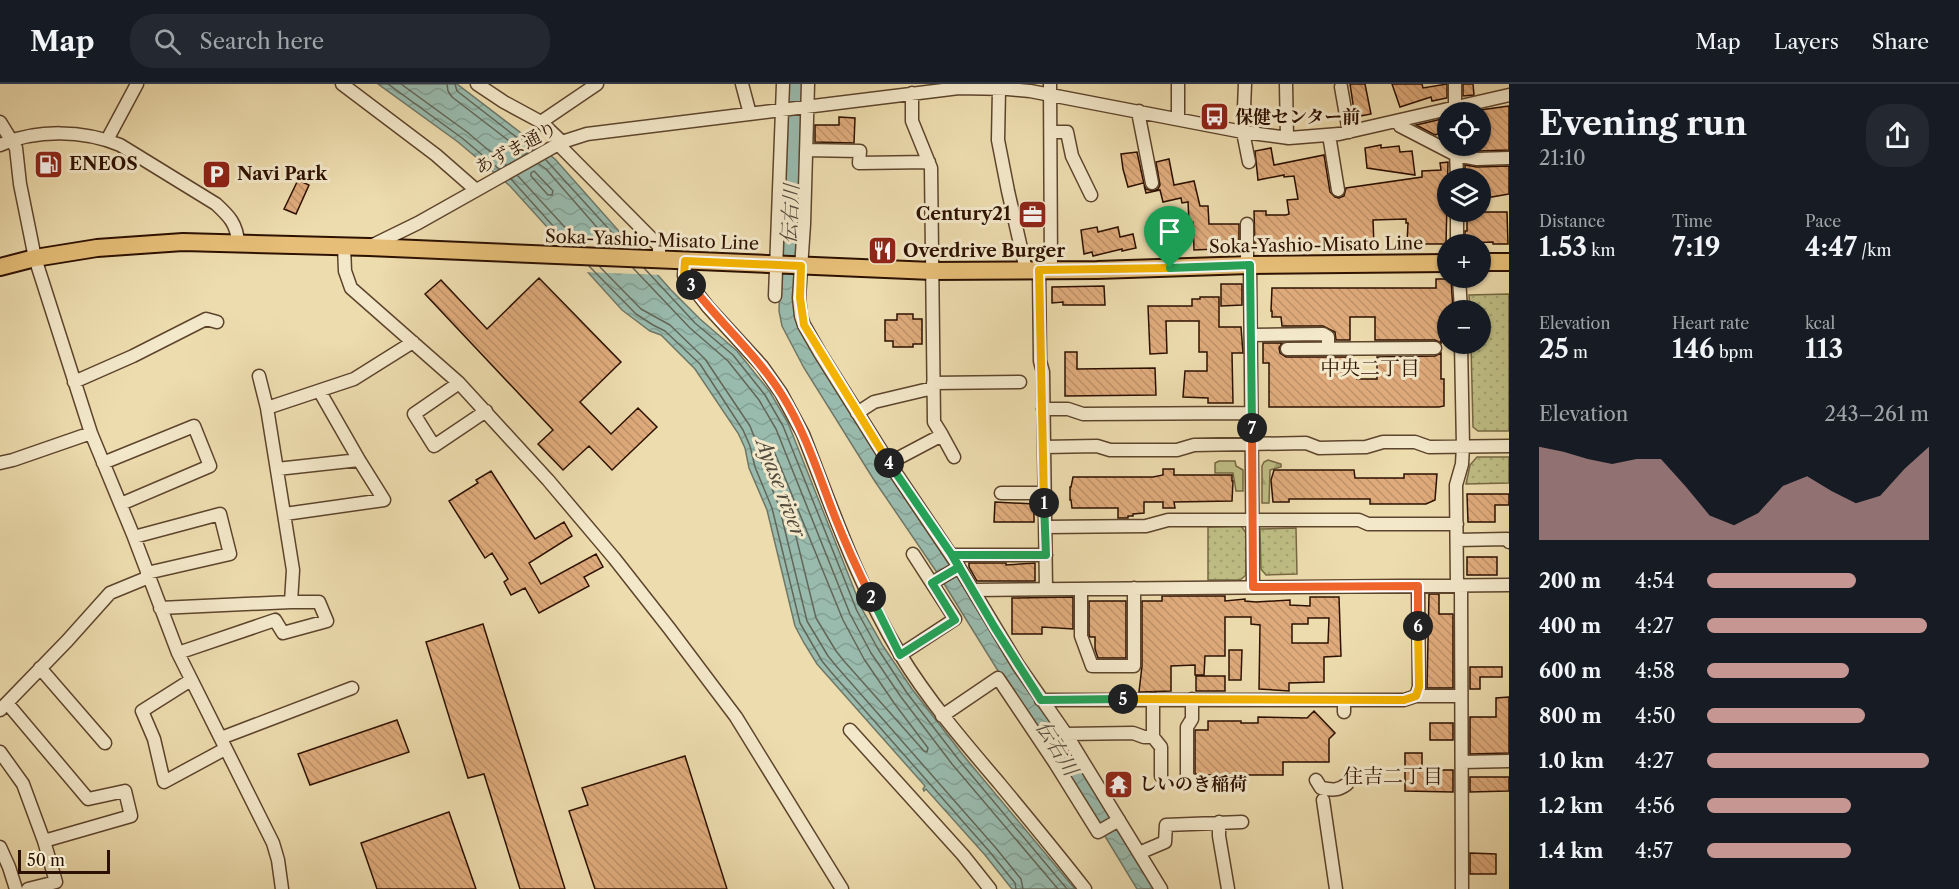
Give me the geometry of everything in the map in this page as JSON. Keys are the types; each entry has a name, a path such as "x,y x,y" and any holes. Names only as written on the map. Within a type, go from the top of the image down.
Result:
{"main road":[{"name":"Soka-Yashio-Misato Line","path":"0,267 36,258 128,245 183,242 238,243 281,250 344,246 932,271 1437,263"},
{"path":"1491,262 1509,262"}],"street":[{"path":"107,140 137,84"},
{"path":"342,84 482,187"},
{"path":"477,84 541,122 555,146 658,246 662,260"},
{"path":"541,122 597,84"},
{"path":"742,84 750,114"},
{"path":"776,296 783,84"},
{"path":"808,84 799,266 804,325 889,463 952,555 957,568 973,590 1000,637 1066,734 1161,889"},
{"path":"1178,84 1178,118"},
{"path":"1245,84 1243,132 1249,162"},
{"path":"1286,84 1287,138"},
{"path":"1455,84 1455,102"},
{"path":"1341,87 1349,132"},
{"name":"あずま通り","path":"369,247 418,223 555,146 587,134 912,93 959,88 1050,89 1139,111 1243,132 1287,138 1349,132 1437,114"},
{"path":"999,88 998,140 1008,191 1039,270"},
{"path":"1046,589 1039,270 1051,132 1050,89"},
{"path":"912,93 912,121 931,168 934,422 954,457"},
{"name":"あずま通り","path":"1484,102 1509,95"},
{"path":"1139,111 1152,183"},
{"path":"0,122 16,148 20,184 36,258 91,433 135,537 178,653 273,843 282,889"},
{"path":"1398,122 1400,126 1437,142"},
{"path":"1051,132 1067,132 1072,156 1091,195"},
{"path":"0,145 12,140 49,134 78,133 120,145 216,204 236,226 238,243"},
{"path":"1329,135 1338,190"},
{"path":"806,150 860,151 860,163 928,162"},
{"path":"1470,156 1477,159 1509,158"},
{"path":"1247,224 1251,334 1253,587"},
{"path":"344,246 345,271 351,288 459,383 548,480 614,558 720,695 787,798 842,889"},
{"path":"685,261 684,276 708,308 762,366 793,413 854,563 900,655 942,716 1085,889"},
{"path":"74,382 133,356 206,319 217,322"},
{"path":"1251,334 1323,334 1328,337 1328,349"},
{"path":"267,408 354,379 413,342"},
{"path":"1287,350 1436,348"},
{"path":"1461,354 1463,446 1462,464 1456,484 1456,524 1461,696 1462,889"},
{"path":"259,376 267,408 293,570 291,602"},
{"path":"857,413 874,402 933,385 1020,382"},
{"path":"459,383 414,414 434,446 486,411"},
{"path":"285,514 384,500 358,460 320,392"},
{"path":"1043,409 1068,409 1083,414 1251,413"},
{"path":"103,463 194,426 210,466 120,504"},
{"path":"0,463 91,433"},
{"path":"889,463 942,435"},
{"path":"1044,447 1097,446 1110,450 1177,450 1194,445 1306,443 1319,448 1366,447 1383,442 1415,442 1429,447 1509,446"},
{"path":"277,469 358,460"},
{"path":"1001,493 1044,493"},
{"path":"44,841 130,816 125,790 88,799 3,707 110,593 148,575 230,554 220,514 135,537"},
{"path":"1045,527 1146,526 1168,520 1359,519 1368,524 1456,524"},
{"path":"1457,540 1508,540"},
{"path":"900,655 955,620 935,582 914,554"},
{"path":"952,555 1046,555"},
{"path":"935,582 957,568"},
{"path":"973,590 1253,587 1373,590 1418,586 1509,585"},
{"path":"1416,696 1419,687 1418,586"},
{"path":"1081,589 1081,636 1092,666 1134,666 1134,588"},
{"path":"160,608 319,602 327,621 283,633 275,620 178,653"},
{"path":"40,668 105,743"},
{"path":"942,716 998,678 1098,832 1119,820"},
{"path":"191,680 142,711 154,739 164,782 223,744 352,688"},
{"path":"1041,700 1192,699 1344,706 1374,700 1404,700 1416,696 1461,696"},
{"path":"1153,699 1153,737 1161,747 1161,776"},
{"path":"1192,699 1192,719 1187,727 1187,776 1192,781"},
{"path":"850,730 963,855 990,889"},
{"path":"1066,734 1133,733 1153,737"},
{"path":"0,752 23,784 56,882 28,889"},
{"path":"1462,762 1509,761"},
{"path":"1316,780 1322,788 1332,790 1338,790 1347,784"},
{"path":"1323,800 1336,889"},
{"path":"1219,822 1219,836 1228,889"},
{"path":"1139,853 1165,842 1166,825 1242,822"},
{"path":"0,847 16,889"}],"green space":[{"path":"1509,294 1509,431 1478,431 1473,427 1471,354 1491,354 1491,300 1469,300 1469,295"},
{"path":"1477,457 1509,457 1509,483 1466,484 1470,465"},
{"path":"1268,460 1281,464 1281,467 1270,470 1269,503 1262,503 1262,466"},
{"path":"1235,461 1236,466 1243,470 1243,491 1236,491 1233,473 1215,473 1215,463"},
{"path":"1241,526 1246,533 1246,575 1240,580 1208,580 1208,527"},
{"path":"1296,528 1297,574 1266,575 1261,569 1260,529"}],"water":[{"name":"Ayase river","path":"378,84 457,84 555,159 671,290 737,351 770,392 788,423 862,609 883,646 912,689 963,755 1075,889 1012,889 926,789 924,791 925,786 817,664 795,626 767,510 749,468 745,448 738,433 695,369 661,335 650,331 622,310 510,186 458,142"},
{"path":"781,246 797,247 795,309 1010,662 1062,739 1154,889 1137,889 1057,757 1000,674 804,368 782,326 779,311"}],"pier":[{"path":"555,241 634,244 662,275 582,272"}],"building":[{"path":"1350,84 1365,84 1371,114 1355,117"},
{"path":"1392,84 1422,84 1423,88 1447,84 1447,98 1432,101 1431,97 1400,107"},
{"path":"1463,84 1473,84 1474,95 1463,96"},
{"path":"1509,106 1509,150 1491,151 1491,108"},
{"path":"839,117 855,118 854,143 815,142 815,125 839,125"},
{"path":"1437,120 1437,134 1435,135 1416,125"},
{"path":"1381,145 1381,148 1399,146 1400,152 1412,151 1415,175 1367,168 1365,148"},
{"path":"1271,148 1274,165 1324,155 1330,192 1339,198 1344,196 1346,188 1422,177 1422,171 1437,170 1437,222 1447,222 1446,234 1437,234 1437,244 1407,244 1408,223 1406,219 1373,220 1374,246 1255,248 1254,211 1266,211 1266,215 1286,215 1289,214 1287,200 1298,199 1294,176 1284,177 1284,175 1258,180 1255,151"},
{"path":"1137,152 1144,184 1128,187 1121,154"},
{"path":"1169,159 1174,185 1194,181 1200,206 1208,206 1209,224 1239,224 1239,248 1194,250 1193,222 1189,222 1188,202 1182,203 1181,198 1163,202 1160,190 1146,193 1144,185 1146,189 1153,191 1160,185 1156,162"},
{"path":"1448,162 1448,168 1441,168 1440,163"},
{"path":"1465,165 1509,166 1509,194 1491,197 1491,168 1465,168"},
{"path":"298,180 309,185 296,214 284,209"},
{"path":"1491,212 1507,212 1508,244 1493,244 1491,234 1465,234 1467,222 1491,222"},
{"path":"1097,227 1098,232 1118,227 1120,237 1133,234 1136,248 1093,256 1092,252 1084,254 1081,230"},
{"path":"539,278 621,362 580,402 611,434 638,408 657,427 612,470 589,446 563,470 538,444 553,430 425,294 441,280 487,329"},
{"path":"1437,279 1437,288 1452,288 1452,300 1437,300 1437,341 1375,340 1375,317 1350,317 1350,340 1336,340 1335,332 1323,326 1282,326 1281,317 1272,317 1271,311 1272,288 1436,288"},
{"path":"1221,284 1242,284 1242,305 1221,306"},
{"path":"1104,286 1105,305 1052,303 1052,287"},
{"path":"1200,297 1219,297 1219,327 1241,327 1243,353 1232,353 1233,403 1208,403 1208,398 1183,397 1185,371 1207,371 1207,352 1199,352 1199,321 1166,321 1167,353 1150,354 1148,306 1192,306 1192,299 1200,299"},
{"path":"897,314 913,314 913,319 922,319 922,344 913,344 913,347 893,347 893,341 885,341 885,320 897,320"},
{"path":"1263,343 1282,343 1279,348 1280,353 1286,357 1353,357 1353,374 1357,374 1357,379 1377,379 1377,357 1441,354 1444,406 1269,407 1269,363 1263,363"},
{"path":"1065,352 1077,352 1077,369 1155,368 1156,395 1065,396"},
{"path":"1163,469 1174,469 1174,475 1232,475 1232,501 1174,502 1175,508 1163,508 1163,502 1144,502 1144,513 1133,514 1128,518 1118,518 1118,508 1072,508 1070,487 1073,477 1153,477 1163,475"},
{"path":"1274,470 1354,470 1355,478 1404,478 1404,474 1437,474 1435,500 1426,504 1370,504 1370,499 1289,499 1289,502 1273,502 1271,480"},
{"path":"491,471 535,539 564,522 572,536 529,563 541,584 596,554 603,567 584,577 589,586 539,613 525,588 511,595 504,582 508,579 492,553 485,558 449,501 478,483 476,480"},
{"path":"1467,494 1509,494 1509,505 1495,505 1495,522 1468,522"},
{"path":"995,502 1034,504 1034,522 994,522"},
{"path":"1467,557 1497,557 1497,575 1467,575"},
{"path":"969,563 1006,563 1006,565 1035,563 1035,581 977,581"},
{"path":"1429,594 1439,594 1439,614 1453,614 1453,688 1427,688"},
{"path":"1162,596 1225,596 1225,601 1290,600 1290,605 1310,606 1310,597 1339,597 1341,656 1324,657 1324,682 1289,683 1289,691 1259,689 1260,625 1251,624 1251,617 1225,617 1225,656 1205,656 1204,675 1195,675 1195,665 1171,666 1171,691 1139,692 1142,666 1142,601 1162,601","holes":["1308,618 1329,618 1328,643 1292,643 1292,624 1308,624"]},
{"path":"1073,597 1073,629 1042,627 1042,634 1012,634 1012,598"},
{"path":"1089,601 1126,601 1126,658 1098,658 1095,637 1089,635"},
{"path":"483,624 565,889 520,889 484,774 468,778 426,642"},
{"path":"1229,650 1242,650 1241,680 1229,680"},
{"path":"1470,667 1502,667 1502,677 1480,677 1480,689 1470,689"},
{"path":"1196,676 1225,676 1225,691 1196,691"},
{"path":"1509,697 1509,753 1470,754 1470,717 1496,717 1496,698"},
{"path":"1314,711 1335,733 1329,739 1329,762 1283,762 1283,775 1197,775 1195,773 1195,730 1208,730 1208,721 1258,723 1258,717 1307,718"},
{"path":"397,720 409,752 310,785 298,754"},
{"path":"1430,723 1453,723 1453,740 1430,740"},
{"path":"1405,753 1422,753 1422,770 1453,770 1453,792 1405,791"},
{"path":"685,756 727,889 595,889 569,811 588,805 582,788"},
{"path":"1470,777 1509,777 1509,791 1470,792"},
{"path":"449,812 476,889 377,889 361,843"},
{"path":"1470,853 1496,854 1496,874 1470,874"}],"waterway":[{"name":"伝右川","path":"788,276 796,84"}],"place":[{"name":"保健センター前","path":"1214,117"},
{"name":"ENEOS","path":"48,164"},
{"name":"Navi Park","path":"216,174"},
{"name":"Century21","path":"1032,214"},
{"name":"Overdrive Burger","path":"882,251"},
{"name":"しいのき稲荷","path":"1118,784"}],"district":[{"name":"中央二丁目","path":"1370,368"},
{"name":"住吉二丁目","path":"1393,776"}],"route":[{"path":"1170,268 1039,270 1046,555 952,555 959,567 932,583 955,620 900,655 854,563 793,413 762,366 708,308 684,276 685,261 801,266 800,298 804,325 889,463 952,555 1041,700 1404,700 1416,696 1419,687 1418,586 1253,587 1250,265 1170,268"}]}
